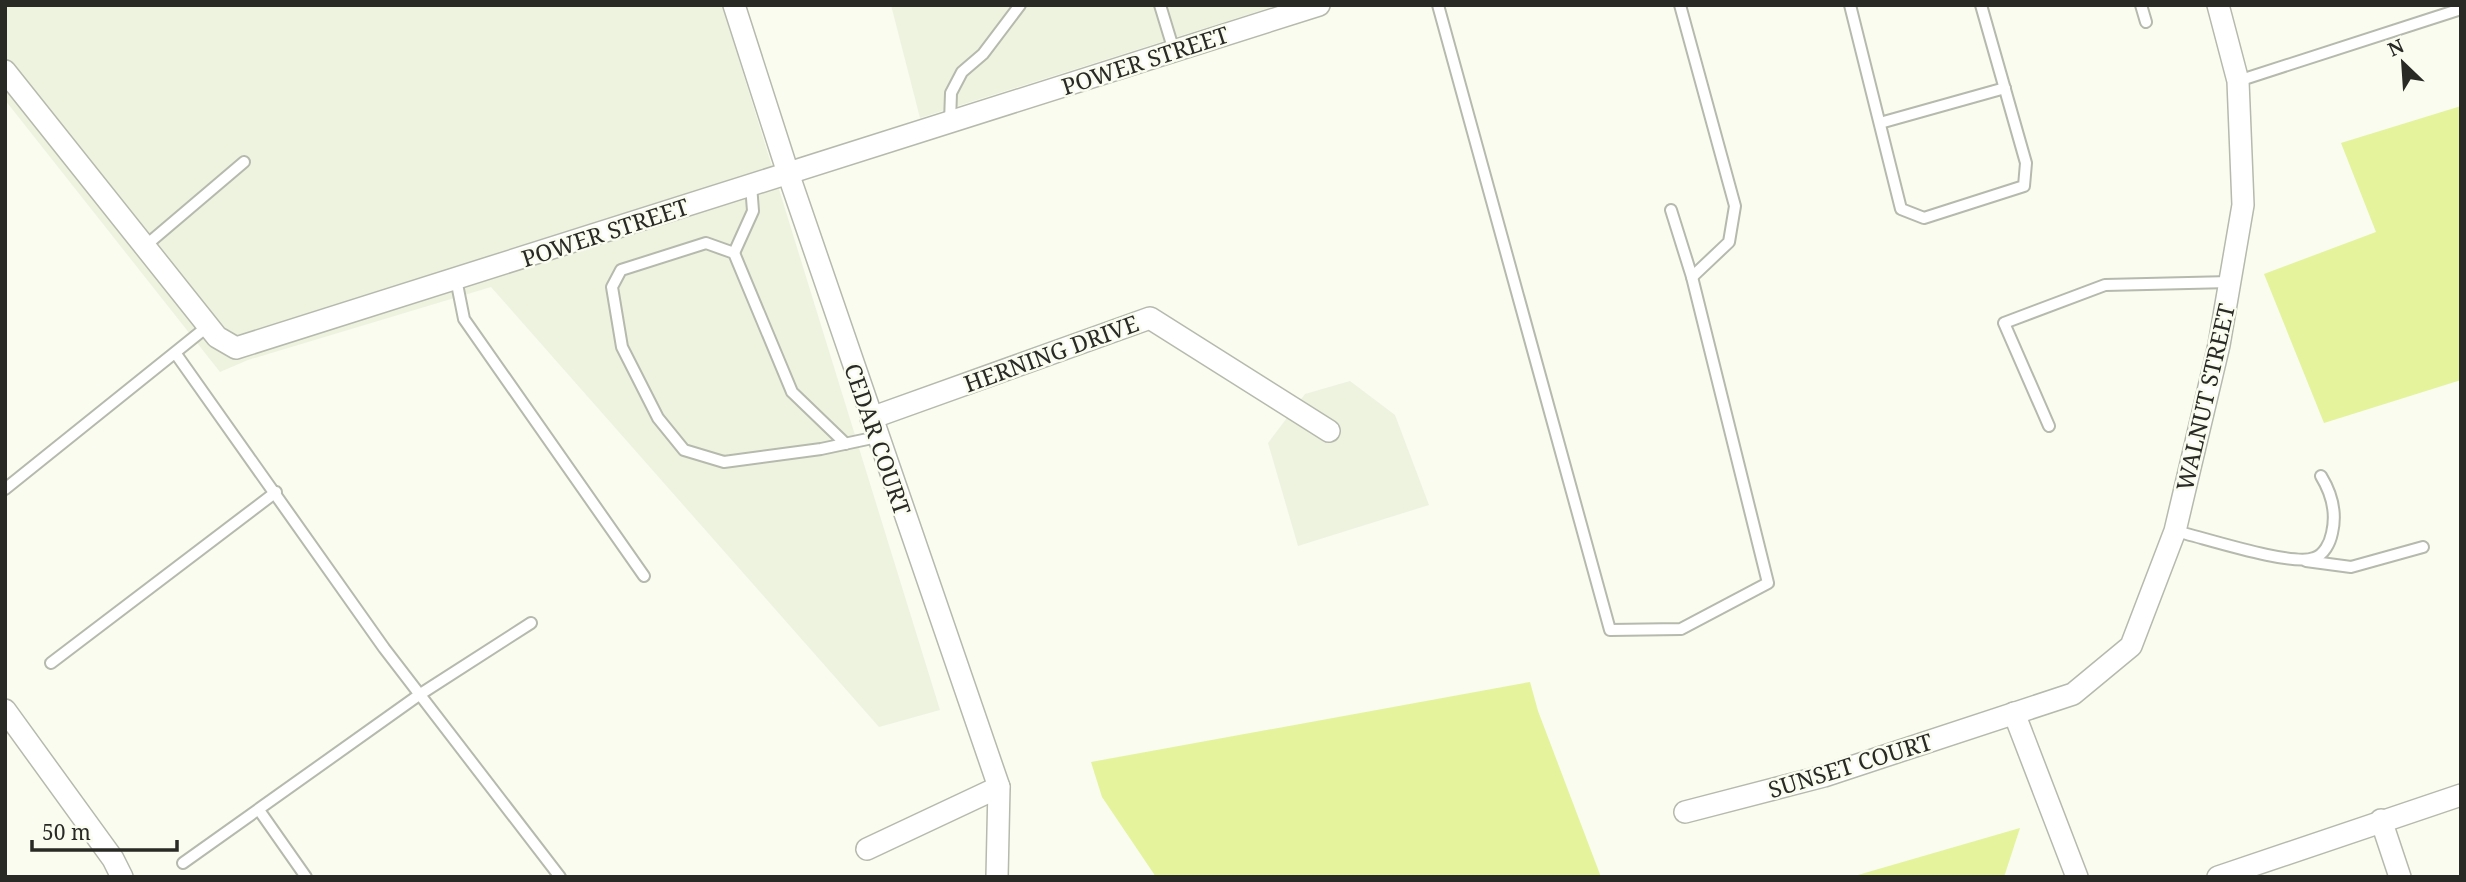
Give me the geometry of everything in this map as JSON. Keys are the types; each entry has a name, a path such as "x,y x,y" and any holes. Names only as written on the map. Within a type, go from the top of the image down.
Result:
{"street":[{"name":"CEDAR COURT","path":"734,5 874,427 999,787 997,877"},
{"name":"POWER STREET","path":"5,71 208,326 228,345 248,346 1319,5"},
{"name":"WALNUT STREET","path":"2014,713 2073,694 2132,646 2175,531 2219,345 2243,205 2238,81 2218,5"},
{"name":"HERNING DRIVE","path":"874,427 1150,318 1329,431"},
{"path":"5,710 113,859 122,877"},
{"path":"2014,713 2077,877"},
{"name":"SUNSET COURT","path":"1685,812 1824,776 2014,713"},
{"path":"867,849 999,787"},
{"path":"2218,877 2461,795"},
{"path":"2381,820 2400,877"}],"lane":[{"path":"950,122 951,93 962,72 983,54 1020,5"},
{"path":"1160,5 1174,51"},
{"path":"1438,5 1610,630 1681,629 1768,583 1692,277 1671,210"},
{"path":"1679,5 1735,206 1729,242 1692,277"},
{"path":"1850,5 1901,209 1924,218 2024,186 2026,163 1981,5"},
{"path":"2141,5 2146,22"},
{"path":"2238,81 2461,9"},
{"path":"1880,123 2005,88"},
{"path":"144,247 244,162"},
{"path":"751,185 753,211 734,253 792,392 846,444"},
{"path":"734,253 706,243 621,270 612,287 622,347 658,418 684,450 724,463 846,444 874,427"},
{"path":"456,279 464,319 644,576"},
{"path":"2049,426 2004,323 2105,285 2230,282"},
{"path":"5,489 208,326"},
{"path":"176,354 419,695 560,877"},
{"path":"2294,560 2315,558 2329,545 2333,530 2333,497 2322,476"},
{"path":"51,663 276,492"},
{"path":"2175,531 2294,560 2351,566 2423,547"},
{"path":"183,863 419,695 531,623"},
{"path":"259,810 306,877"}],"shaded area":[{"path":"5,5 722,5 940,710 879,727 491,287 248,360 220,372 5,100"},
{"path":"891,5 1278,5 920,118"},
{"path":"1350,381 1395,415 1429,505 1298,546 1268,443 1305,394"}],"green space":[{"path":"2461,106 2461,380 2324,423 2264,274 2376,232 2341,143"},
{"path":"1530,682 1538,711 1601,877 1156,877 1102,797 1091,762"},
{"path":"2020,828 2004,877 1851,877"}]}
